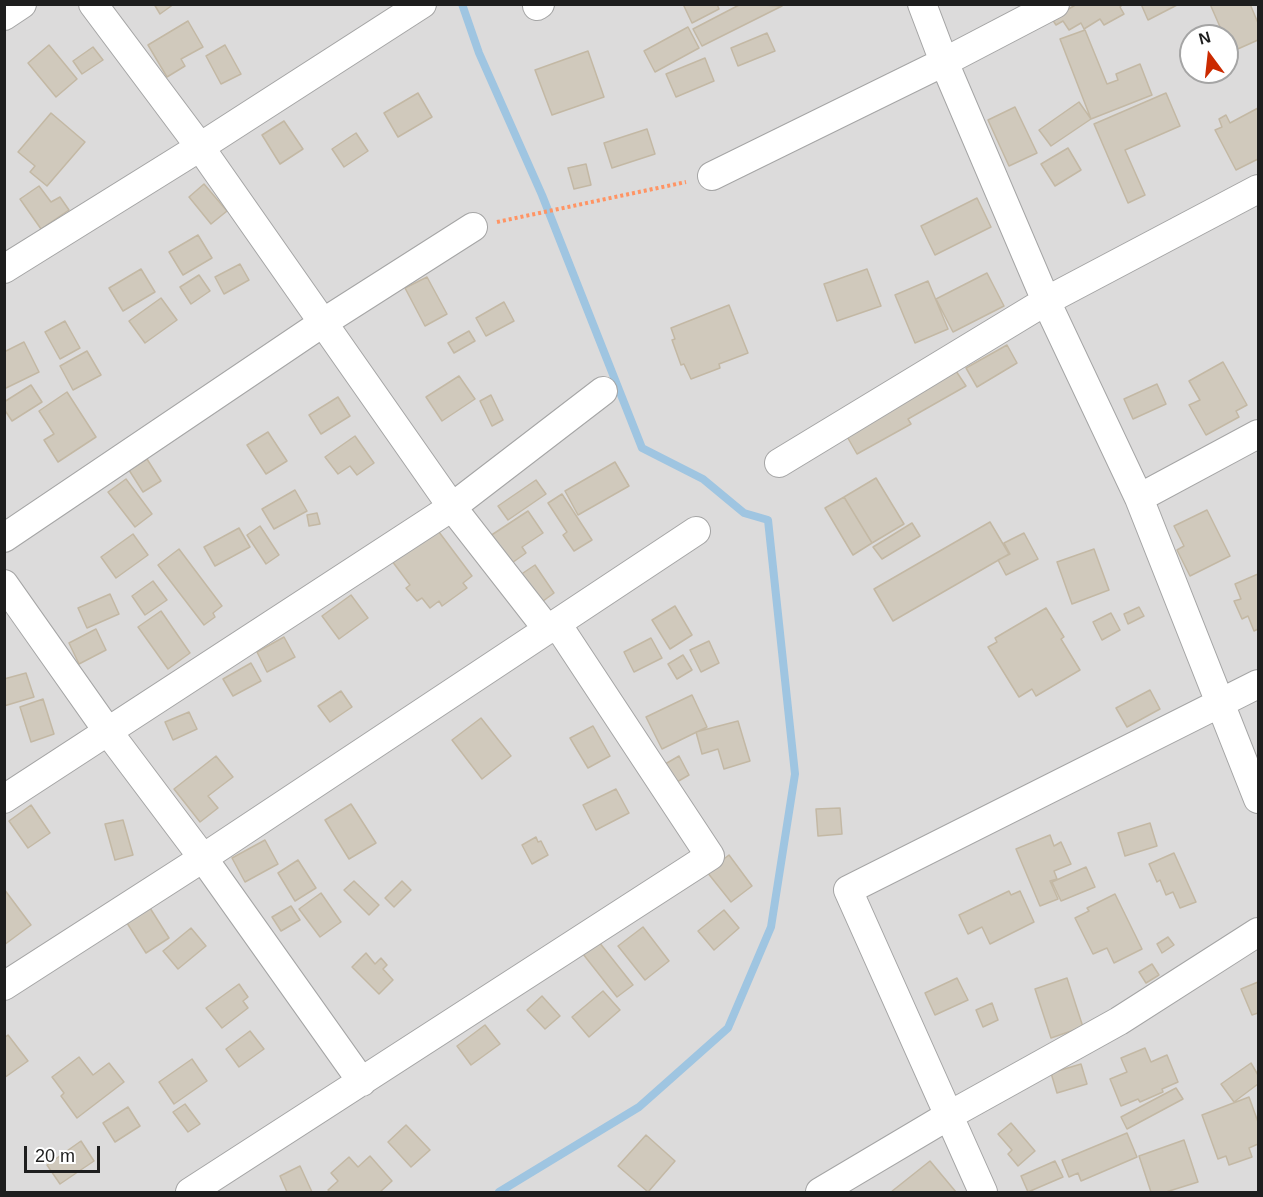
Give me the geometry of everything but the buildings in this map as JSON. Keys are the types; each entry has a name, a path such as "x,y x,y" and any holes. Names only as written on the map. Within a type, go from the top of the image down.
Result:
{"street":[{"path":"4,16 22,4"},
{"path":"93,4 200,147 452,507 553,627 710,856 190,1192"},
{"path":"4,269 200,147 422,4"},
{"path":"922,4 944,62 1046,301 1139,498 1258,800"},
{"path":"712,176 944,62 1055,4"},
{"path":"779,463 1046,301 1258,189"},
{"path":"4,538 324,322 473,227"},
{"path":"4,799 109,733 452,507 603,392"},
{"path":"1139,498 1258,434"},
{"path":"4,986 203,858 696,531"},
{"path":"4,584 362,1082"},
{"path":"982,1192 848,890 1258,684"},
{"path":"820,1192 948,1116 1119,1021 1258,932"}],"path":[{"path":"473,227 712,176"}],"shaded area":[{"path":"5,5 1258,5 1258,1192 5,1192"}],"waterway":[{"path":"462,4 479,53 542,195 642,448 703,479 744,513 768,520 795,774 771,927 728,1028 639,1107 499,1192"}]}
